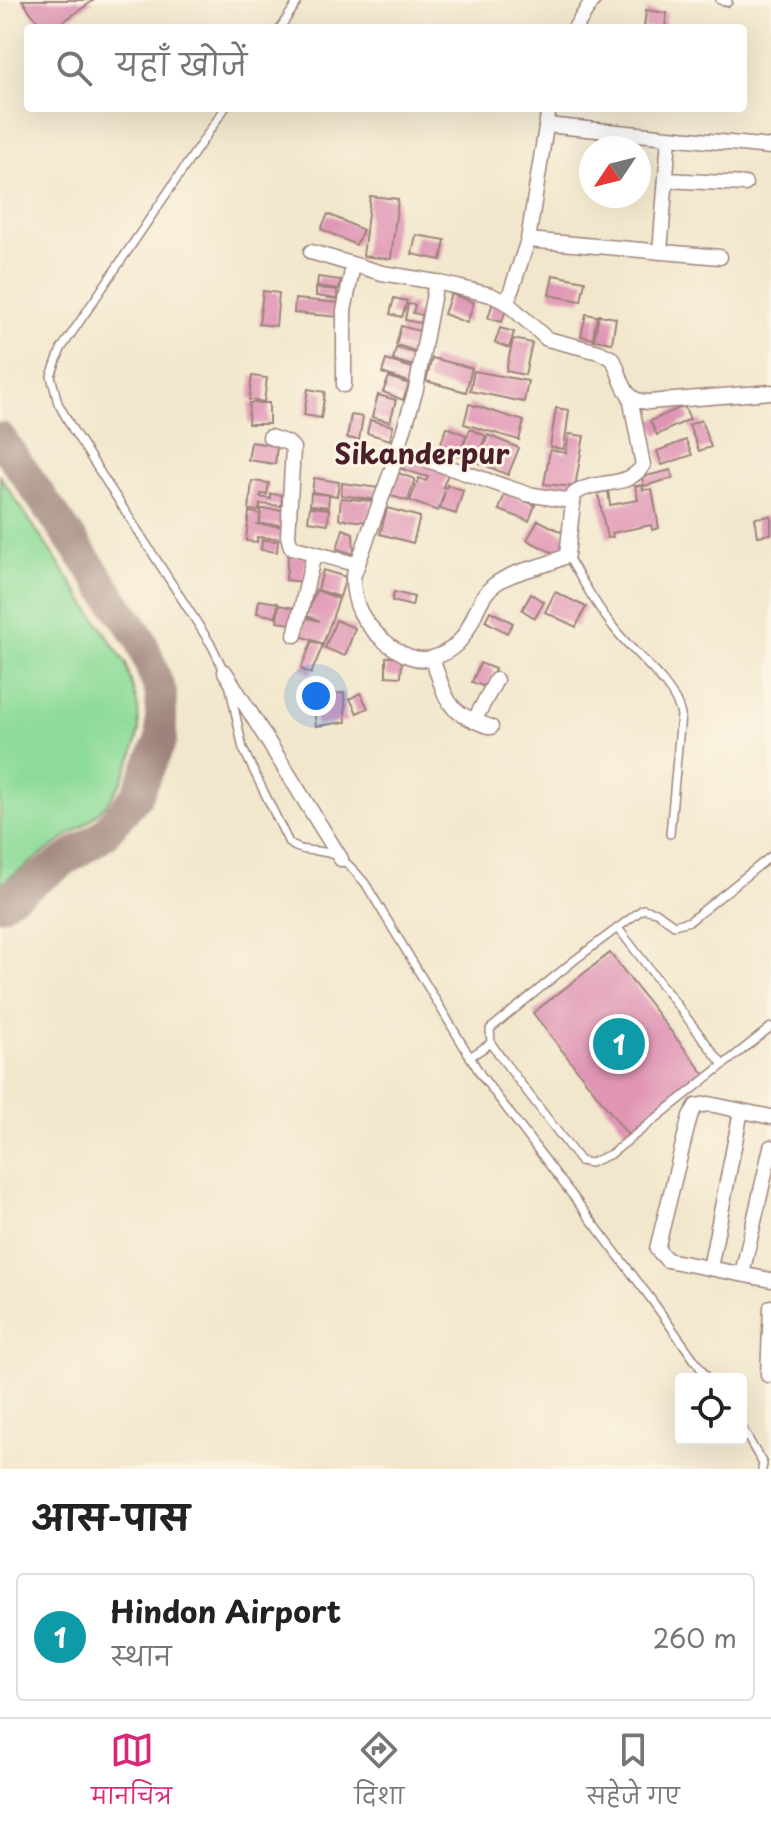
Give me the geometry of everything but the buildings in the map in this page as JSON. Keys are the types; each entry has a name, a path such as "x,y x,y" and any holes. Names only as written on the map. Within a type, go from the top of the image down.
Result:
{"street":[{"path":"578,24 593,0"},
{"path":"507,303 528,240 548,112"},
{"path":"546,125 771,147"},
{"path":"660,252 669,138"},
{"path":"666,180 745,184"},
{"path":"528,240 720,257"},
{"path":"311,252 353,265 436,282 491,295 507,303 547,339 599,352 613,359 630,397 643,465 626,480 579,490 571,501 567,555 497,582 488,591 457,646 432,659 409,657 386,642 359,614 353,595 355,564 398,450 421,370 436,282"},
{"path":"344,385 344,311 353,265"},
{"path":"630,397 649,402 771,392"},
{"path":"270,437 293,448 288,542 297,550 355,564"},
{"path":"398,450 527,494 571,501"},
{"path":"295,635 314,554"},
{"path":"432,659 456,713 491,727"},
{"path":"225,672 341,859"},
{"path":"474,721 496,680"},
{"path":"771,1117 702,1104 692,1110 657,1249 667,1260 771,1280"},
{"path":"710,1268 741,1111"},
{"path":"742,1274 771,1147"},
{"path":"768,1375 771,1307"}],"lane":[{"path":"283,24 299,0"},
{"path":"222,112 61,349 51,376 58,403 212,646 225,672 243,749 289,843 298,849 329,852 341,859 365,883 470,1057 532,1146 651,1299 704,1373"},
{"path":"567,555 611,625 669,690 679,706 681,715 670,834"},
{"path":"771,856 690,921 674,925 656,912 643,909 490,1029 491,1043 580,1161 590,1163 611,1154 771,1027"},
{"path":"618,928 723,1065"},
{"path":"470,1057 491,1043"},
{"path":"747,1436 763,1464 762,1469"}],"green space":[{"path":"0,476 126,664 138,707 139,730 121,783 107,804 88,822 0,884"}],"taxiway":[{"path":"0,438 140,638 161,693 161,740 137,795 103,835 0,904"}],"place":[{"name":"Hindon Airport","path":"619,1044"}],"district":[{"name":"Sikanderpur","path":"422,454"}]}
